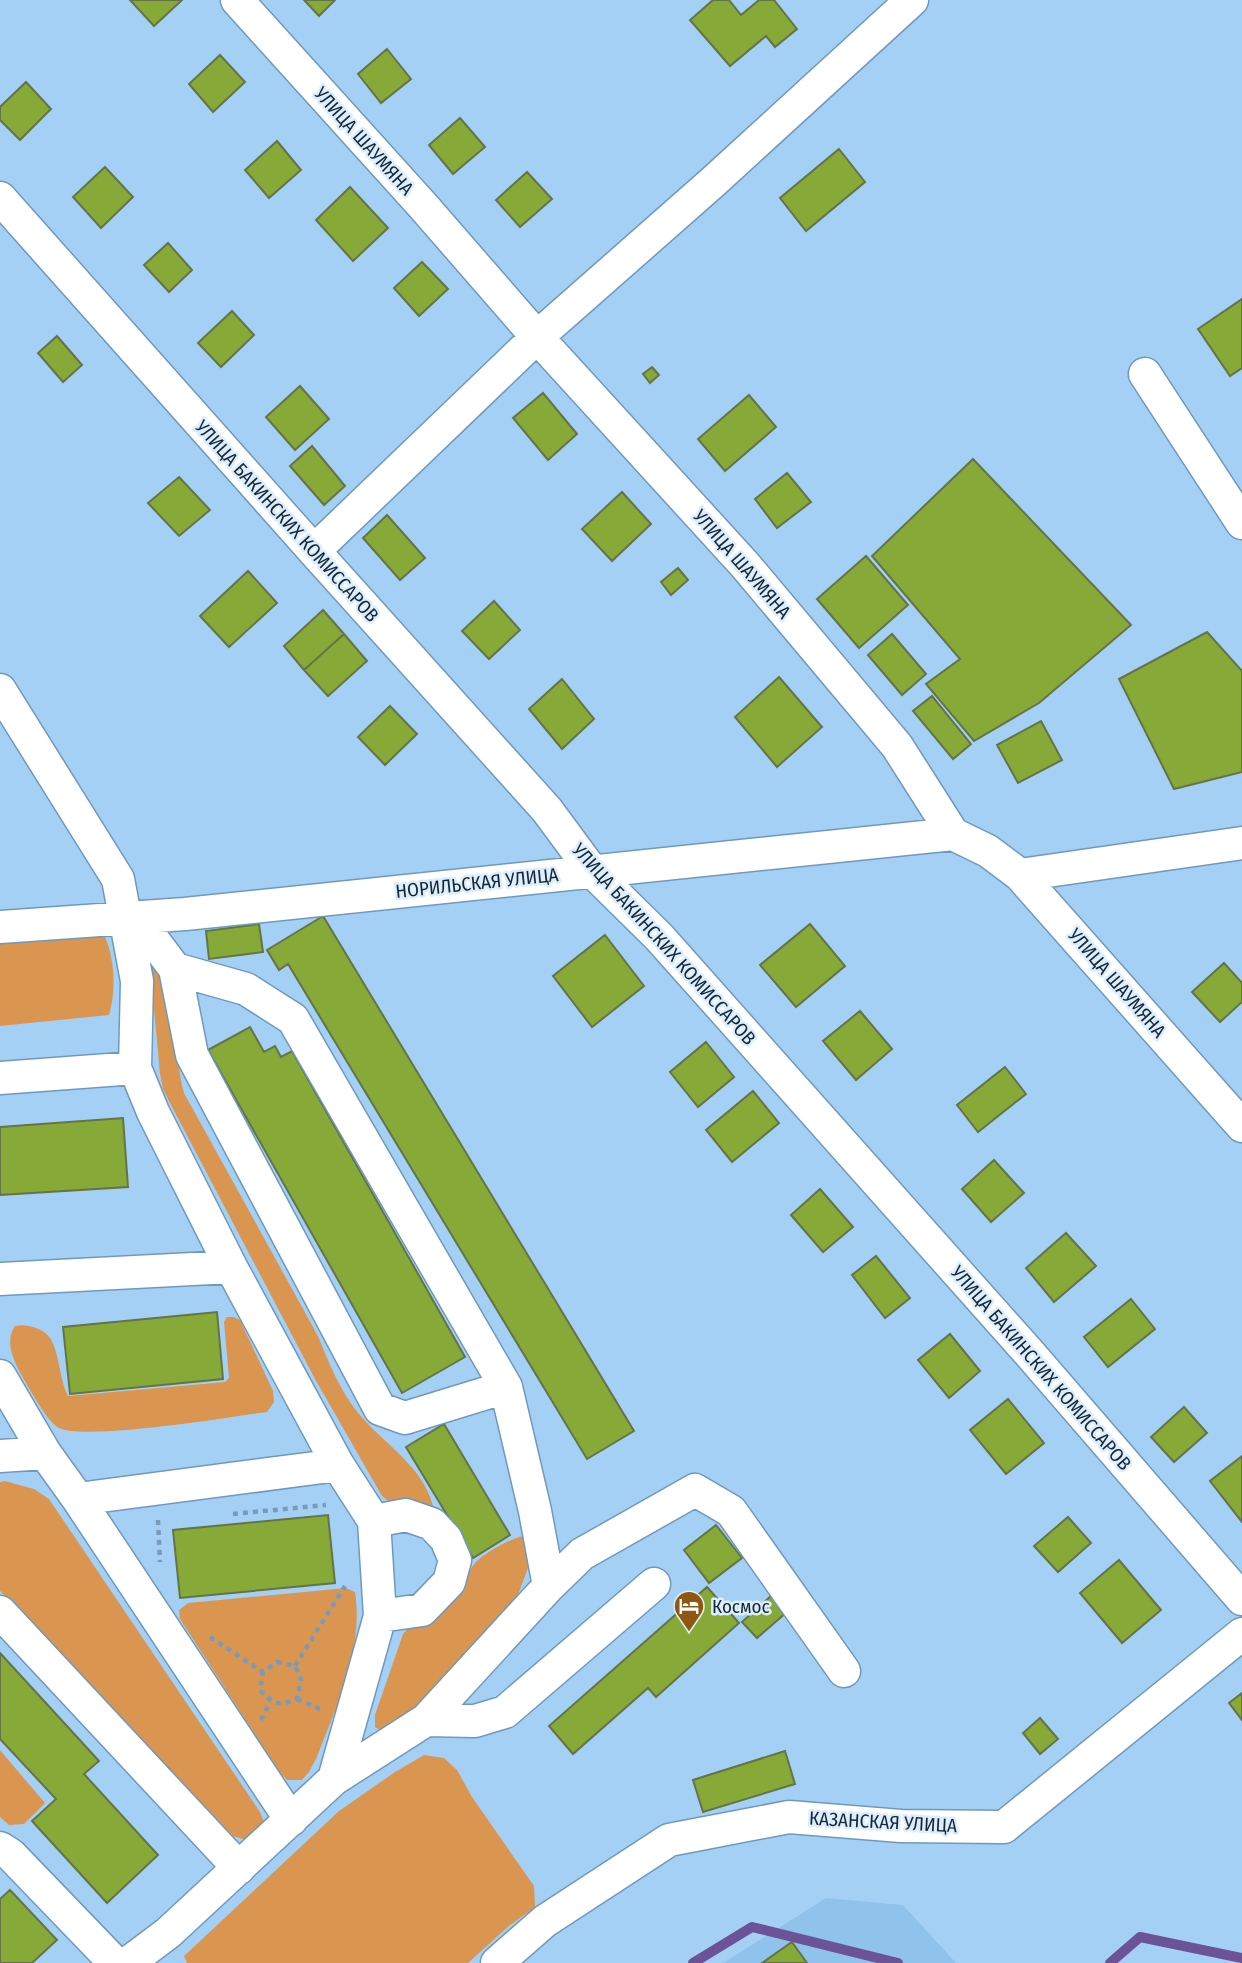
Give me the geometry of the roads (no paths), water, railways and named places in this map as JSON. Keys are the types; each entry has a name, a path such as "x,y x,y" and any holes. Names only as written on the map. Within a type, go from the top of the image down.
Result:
{"street":[{"name":"УЛИЦА ШАУМЯНА","path":"237,0 537,337 754,575 897,746 953,834 988,851 1020,874 1242,1126"},
{"path":"314,551 537,337 713,182 912,0"},
{"name":"УЛИЦА БАКИНСКИХ КОМИССАРОВ","path":"0,198 547,810 592,871 659,937 1031,1354 1242,1599"},
{"path":"1145,374 1242,523"},
{"path":"0,690 118,879 132,917 138,981 135,1068 153,1112 231,1267 338,1465 368,1512 380,1616 334,1779"},
{"name":"НОРИЛЬСКАЯ УЛИЦА","path":"0,928 185,915 953,834"},
{"path":"1020,874 1242,843"},
{"path":"132,917 151,937 175,970 192,1055 380,1409 405,1418 506,1387"},
{"path":"175,970 246,989 293,1019 506,1387 535,1511 549,1586"},
{"path":"0,1078 135,1068"},
{"path":"0,1279 231,1267"},
{"path":"0,1376 45,1453 291,1820"},
{"path":"0,1456 45,1453"},
{"path":"78,1499 338,1465"},
{"path":"128,1963 168,1933 334,1779 426,1720 549,1586 582,1554 695,1490 731,1511 844,1671"},
{"path":"368,1512 406,1515 432,1524 446,1539 455,1560 449,1582 422,1611 380,1616"},
{"path":"426,1720 475,1721 505,1712 654,1584"},
{"path":"0,1612 239,1868"},
{"name":"КАЗАНСКАЯ УЛИЦА","path":"496,1963 545,1921 669,1840 789,1817 901,1826 1004,1827 1242,1634"},
{"path":"0,1848 11,1854 115,1963"}],"waterway":[{"path":"693,1963 752,1927 898,1963"},
{"path":"1110,1963 1140,1937 1242,1958"}],"place":[{"name":"Космос","path":"689,1633"}]}
